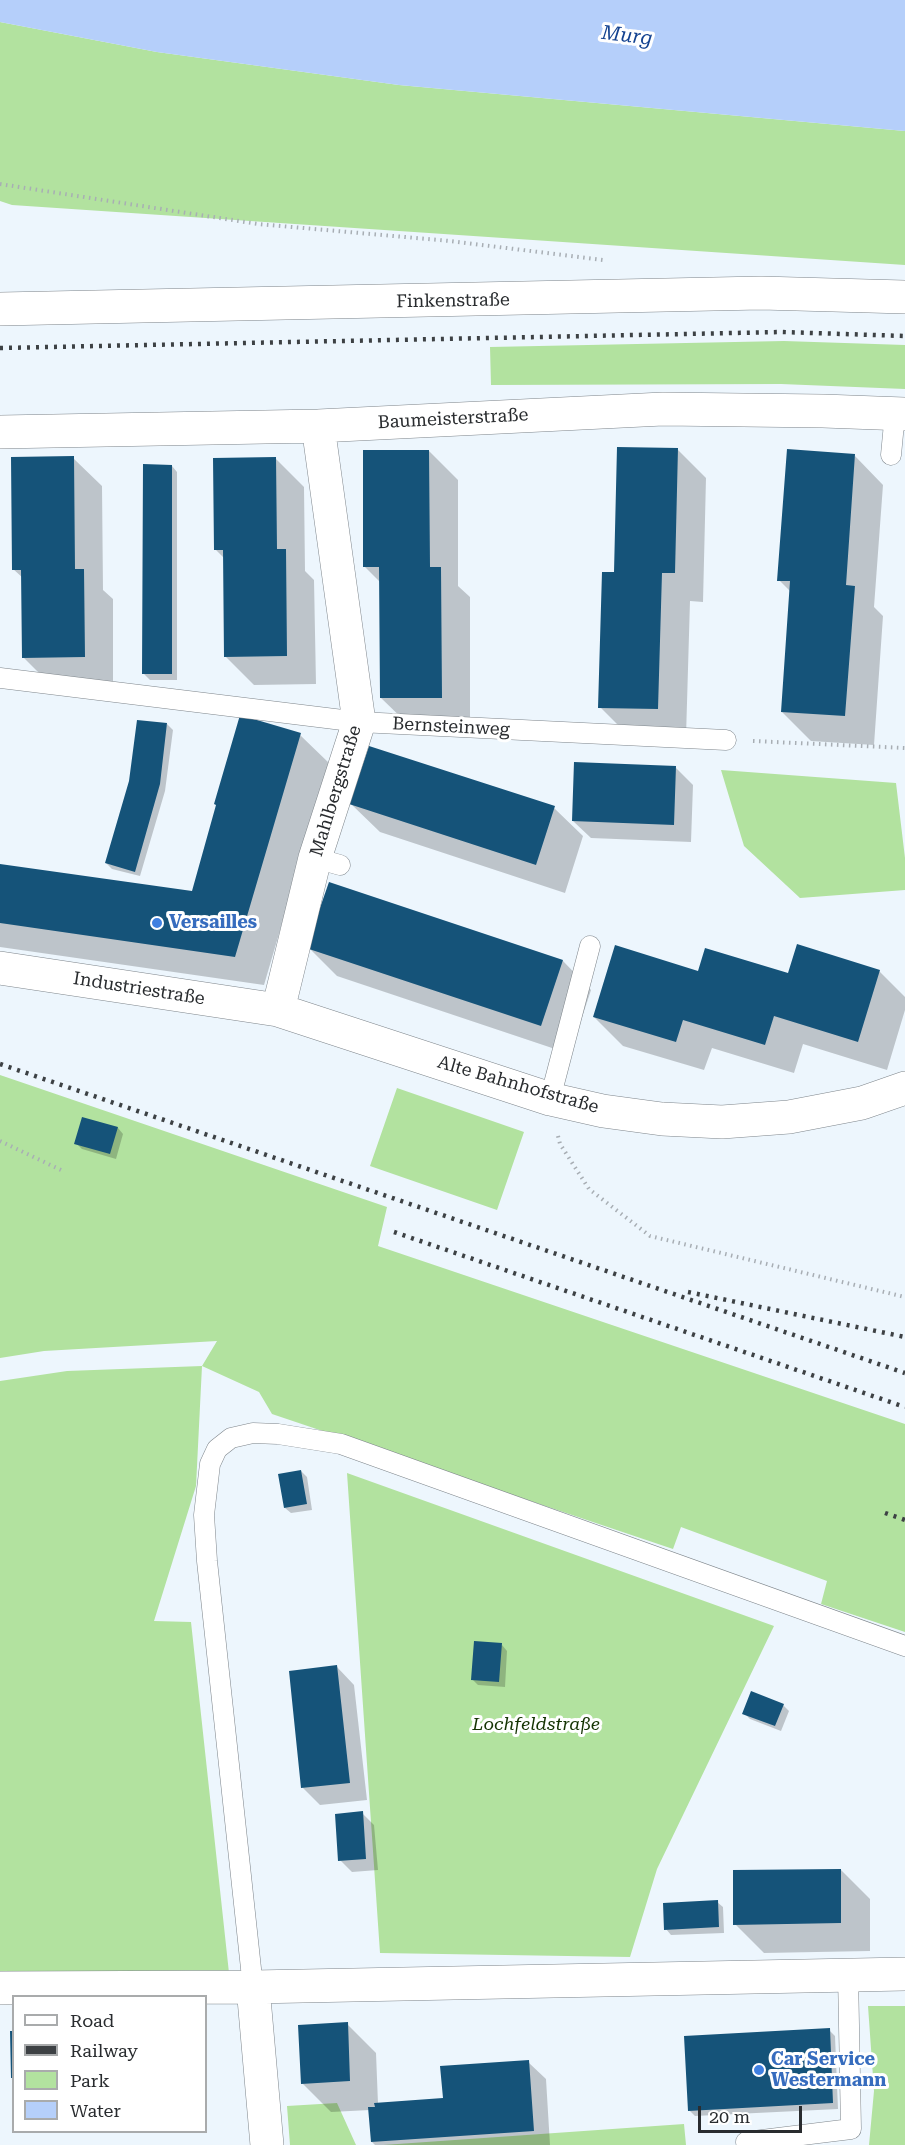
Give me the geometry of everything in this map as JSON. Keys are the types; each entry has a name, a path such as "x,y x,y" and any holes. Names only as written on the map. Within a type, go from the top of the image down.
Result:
{"street":[{"name":"Finkenstraße","path":"0,309 761,293 905,297"},
{"name":"Baumeisterstraße","path":"0,432 318,426 663,409 900,413"},
{"name":"Mahlbergstraße","path":"278,1011 328,861 359,722 318,426"},
{"name":"Industriestraße","path":"0,968 278,1011"},
{"name":"Alte Bahnhofstraße","path":"278,1011 550,1099 638,1116 722,1122 789,1117 862,1103 905,1088"},
{"path":"0,1988 253,1987 905,1974"},
{"path":"253,1987 267,2145"}],"lane":[{"path":"891,455 900,413"},
{"name":"Bernsteinweg","path":"0,678 359,722 726,740"},
{"path":"550,1099 590,946"},
{"path":"253,1987 208,1573 204,1515 210,1464 217,1449 231,1438 253,1433 278,1434 341,1444 905,1646"},
{"path":"746,2142 851,2129 848,1974"}],"path":[{"path":"0,184 258,224 450,241 612,261"},
{"path":"726,740 905,748"},
{"path":"550,1099 560,1144 589,1189 650,1236 905,1297"},
{"path":"0,1141 61,1170"}],"green space":[{"path":"0,22 157,52 399,85 905,131 905,265 12,205 0,201"},
{"path":"784,341 905,345 905,389 781,384 491,385 490,347"},
{"path":"721,770 896,783 905,858 905,890 800,898 744,846"},
{"path":"0,1075 387,1207 378,1246 905,1424 905,1632 821,1604 827,1581 681,1527 673,1549 272,1414 259,1392 202,1366 217,1341 44,1351 0,1358"},
{"path":"397,1088 524,1132 497,1210 370,1166"},
{"path":"202,1366 196,1486 154,1621 191,1622 229,1973 0,1971 0,1381 67,1371"},
{"name":"Lochfeldstraße","path":"347,1473 774,1626 657,1869 630,1957 380,1953"},
{"path":"868,2006 905,2006 905,2145 869,2145 874,2091"},
{"path":"337,2103 356,2145 290,2145 287,2106"},
{"path":"684,2124 686,2145 383,2145"}],"water":[{"name":"Murg","path":"0,0 905,0 905,131 399,85 157,52 0,22"}],"building":[{"path":"617,447 678,448 675,573 662,573 658,709 598,708 602,572 614,572"},
{"path":"787,449 855,454 846,585 855,586 845,716 781,712 790,581 777,581"},
{"path":"363,450 429,450 430,567 441,567 442,698 380,698 379,567 363,567"},
{"path":"74,456 75,569 84,569 85,657 22,658 21,570 12,570 11,457"},
{"path":"276,457 277,549 286,549 287,656 224,657 223,550 214,550 213,458"},
{"path":"143,464 172,465 172,674 142,674"},
{"path":"240,715 301,733 235,957 0,923 0,864 192,891"},
{"path":"137,720 167,723 160,784 135,872 105,863 129,781"},
{"path":"369,746 555,806 536,865 349,804"},
{"path":"574,762 676,766 674,825 572,821"},
{"path":"329,882 563,960 541,1026 306,948"},
{"path":"797,944 880,970 858,1042 774,1016 765,1045 683,1020 676,1042 593,1017 615,945 698,971 705,948 788,973"},
{"path":"82,1117 118,1127 110,1154 74,1144"},
{"path":"301,1470 307,1504 284,1508 278,1474"},
{"path":"474,1641 502,1643 499,1682 471,1680"},
{"path":"337,1665 350,1783 301,1788 289,1671"},
{"path":"751,1691 784,1704 775,1726 742,1714"},
{"path":"363,1811 366,1859 338,1861 335,1814"},
{"path":"841,1869 841,1923 733,1925 733,1870"},
{"path":"718,1900 719,1927 664,1930 663,1903"},
{"path":"348,2022 350,2081 301,2084 298,2025"},
{"name":"Car Service Westermann","path":"830,2028 833,2103 688,2111 684,2036"},
{"path":"10,2031 12,2031 12,2078"},
{"path":"529,2060 534,2131 371,2142 368,2107 375,2107 374,2103 443,2098 440,2066"}],"railway":[{"path":"0,348 782,332 905,336"},
{"path":"0,1064 905,1373"},
{"path":"394,1232 905,1407"},
{"path":"688,1292 905,1337"},
{"path":"885,1513 905,1520"}],"place":[{"name":"Versailles","path":"157,923"},
{"name":"Car Service Westermann","path":"759,2070"}]}
